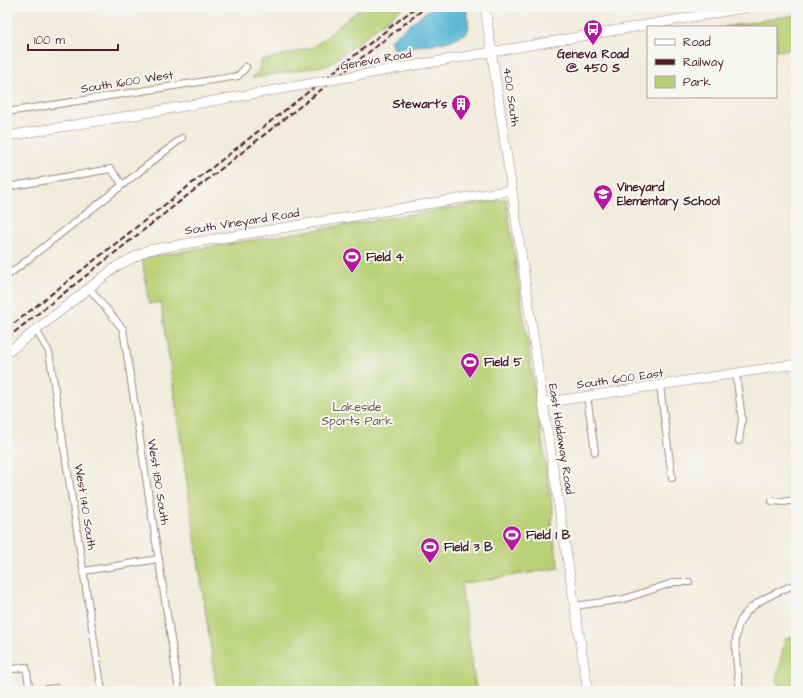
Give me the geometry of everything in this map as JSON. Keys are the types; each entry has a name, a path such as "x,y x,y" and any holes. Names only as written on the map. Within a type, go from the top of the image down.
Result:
{"street":[{"name":"400 South","path":"485,7 512,190"},
{"name":"Geneva Road","path":"7,136 492,52 720,9 749,7"},
{"name":"South 1600 West","path":"7,112 238,76 246,67"},
{"path":"7,276 182,138"},
{"path":"7,187 111,169 122,184"},
{"name":"South Vineyard Road","path":"7,353 117,266 135,255 148,250 512,190"},
{"name":"East Holdaway Road","path":"512,190 543,403 588,691"},
{"name":"West 180 South","path":"89,288 123,329 179,691"},
{"name":"West 140 South","path":"36,330 49,352 102,691"},
{"name":"South 600 East","path":"543,403 796,364"},
{"path":"736,374 742,419 739,441"},
{"path":"660,386 672,478"},
{"path":"587,396 595,452"},
{"path":"772,501 783,502 796,500"},
{"path":"84,571 159,559"},
{"path":"575,606 624,599 676,582 689,582"},
{"path":"740,691 735,658 736,633 742,615 754,604 768,596 796,584"},
{"path":"7,670 26,667 30,691 56,688"}],"green space":[{"path":"362,7 403,7 329,65 252,78 259,69 260,61 314,47"},
{"path":"796,15 796,48 777,51 777,26 730,26"},
{"name":"Lakeside Sports Park","path":"506,199 553,514 551,524 559,568 461,584 476,691 217,691 161,302 149,304 142,258"},
{"path":"796,634 796,691 778,691 777,678 785,639"}],"water":[{"path":"432,7 466,7 469,28 466,34 446,42 394,49 390,40"}],"railway":[{"path":"7,329 416,7"},
{"path":"7,338 426,7"}],"place":[{"name":"Geneva Road @ 450 S","path":"593,46"},
{"name":"Stewart's","path":"461,121"},
{"name":"Vineyard Elementary School","path":"603,211"},
{"name":"Field 4","path":"352,274"},
{"name":"Field 5","path":"470,379"},
{"name":"Field 1 B","path":"512,552"},
{"name":"Field 3 B","path":"430,564"}]}
